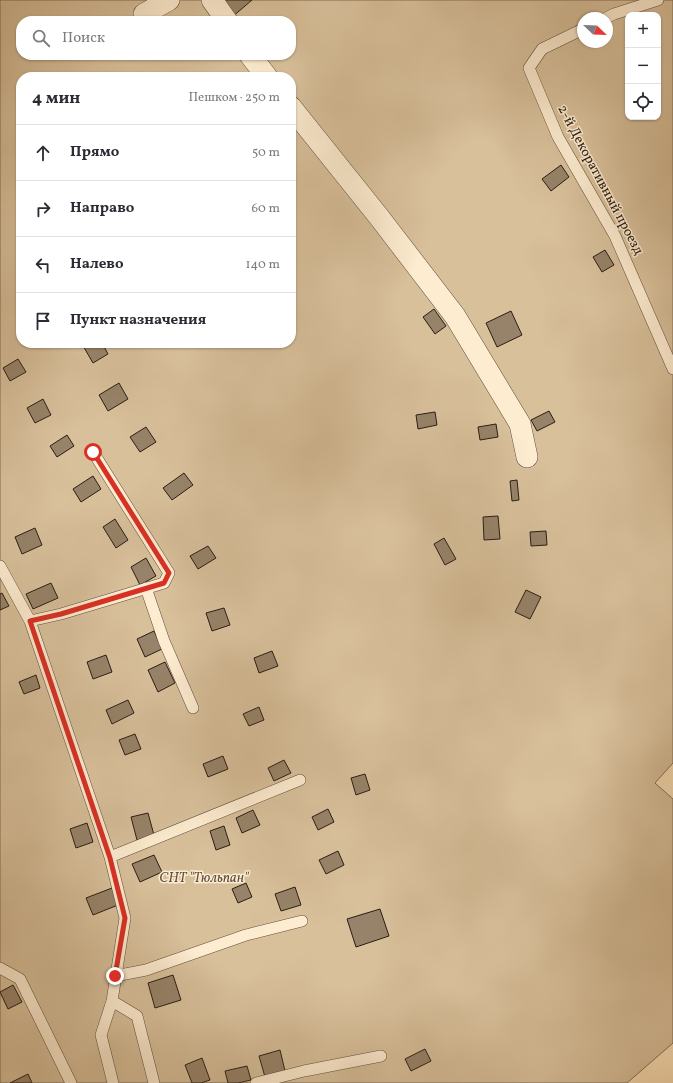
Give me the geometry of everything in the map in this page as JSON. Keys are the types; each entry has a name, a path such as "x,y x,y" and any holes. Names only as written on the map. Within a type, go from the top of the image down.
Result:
{"street":[{"path":"144,14 169,0"},
{"path":"212,0 223,16"},
{"path":"254,60 263,72"},
{"path":"296,113 380,217 455,316 520,424 527,457"}],"lane":[{"path":"613,16 658,0"},
{"name":"2-й Декоративный проезд","path":"577,32 542,49 529,68 558,137 615,236 673,369"},
{"path":"30,621 61,614 164,583 169,573 93,452"},
{"path":"0,566 30,621 110,858 125,918 112,1001 100,1035 113,1083"},
{"path":"146,588 164,641 193,708"},
{"path":"110,858 300,780"},
{"path":"115,976 146,970 246,935 302,920"},
{"path":"0,968 20,979 71,1083"},
{"path":"112,1001 137,1016 154,1083"},
{"path":"256,1083 304,1071 380,1056"}],"green space":[{"name":"СНТ \"Тюльпан\"","path":"0,0 673,0 673,763 655,783 673,799 673,1043 627,1083 0,1083"}],"building":[{"path":"216,0 252,0 233,16 229,16"},
{"path":"561,165 569,177 551,191 542,179"},
{"path":"605,250 614,265 602,272 593,257"},
{"path":"434,309 446,326 435,334 423,317"},
{"path":"511,311 522,335 497,347 486,323"},
{"path":"84,348 105,348 108,354 93,363"},
{"path":"18,359 26,372 10,381 3,368"},
{"path":"119,383 128,399 108,411 99,395"},
{"path":"43,399 51,415 35,423 27,408"},
{"path":"549,411 555,422 537,431 531,420"},
{"path":"435,412 437,425 418,429 416,415"},
{"path":"496,424 498,437 480,440 478,427"},
{"path":"146,427 156,442 140,452 130,437"},
{"path":"67,435 74,446 57,457 50,446"},
{"path":"184,473 193,485 172,500 163,488"},
{"path":"93,476 101,489 81,502 73,489"},
{"path":"517,480 519,500 512,501 510,481"},
{"path":"498,516 500,539 484,540 483,517"},
{"path":"115,519 128,540 116,548 103,527"},
{"path":"35,528 42,545 22,554 15,537"},
{"path":"546,531 547,545 531,546 530,532"},
{"path":"444,538 456,559 445,565 434,544"},
{"path":"208,546 216,558 198,569 190,556"},
{"path":"146,558 156,576 140,585 131,567"},
{"path":"51,583 58,598 33,609 26,594"},
{"path":"526,590 541,597 530,619 515,612"},
{"path":"2,593 9,606 0,610 0,594"},
{"path":"224,608 230,625 212,631 206,613"},
{"path":"154,631 162,649 145,657 137,639"},
{"path":"272,651 278,666 259,673 254,658"},
{"path":"106,655 112,672 93,679 87,662"},
{"path":"165,662 175,683 158,692 148,670"},
{"path":"36,675 40,688 24,694 19,682"},
{"path":"128,700 134,713 112,724 106,710"},
{"path":"259,707 264,720 249,726 243,714"},
{"path":"135,734 141,749 125,755 119,740"},
{"path":"223,756 228,769 208,777 203,764"},
{"path":"284,760 291,773 274,781 268,768"},
{"path":"365,774 370,790 356,795 351,778"},
{"path":"328,809 334,822 318,830 312,817"},
{"path":"253,810 260,825 242,833 236,818"},
{"path":"148,813 154,835 137,840 131,817"},
{"path":"87,823 93,842 76,848 70,829"},
{"path":"224,826 230,845 216,850 210,831"},
{"path":"338,851 344,865 326,874 319,860"},
{"path":"154,855 162,872 140,882 132,864"},
{"path":"246,883 252,897 238,903 232,889"},
{"path":"295,887 301,905 281,911 275,894"},
{"path":"112,888 118,905 93,915 86,898"},
{"path":"380,909 389,936 356,947 347,919"},
{"path":"173,975 181,1000 155,1008 148,983"},
{"path":"13,985 22,1002 8,1009 0,992"},
{"path":"425,1049 431,1061 411,1071 405,1059"},
{"path":"280,1050 285,1071 265,1077 259,1056"},
{"path":"202,1058 210,1080 201,1083 192,1083 185,1065"},
{"path":"247,1066 251,1080 238,1083 228,1083 225,1071"},
{"path":"28,1074 32,1083 10,1083"}],"route":[{"path":"93,452 169,573 164,583 61,614 30,621 110,858 125,918 115,976"}]}
